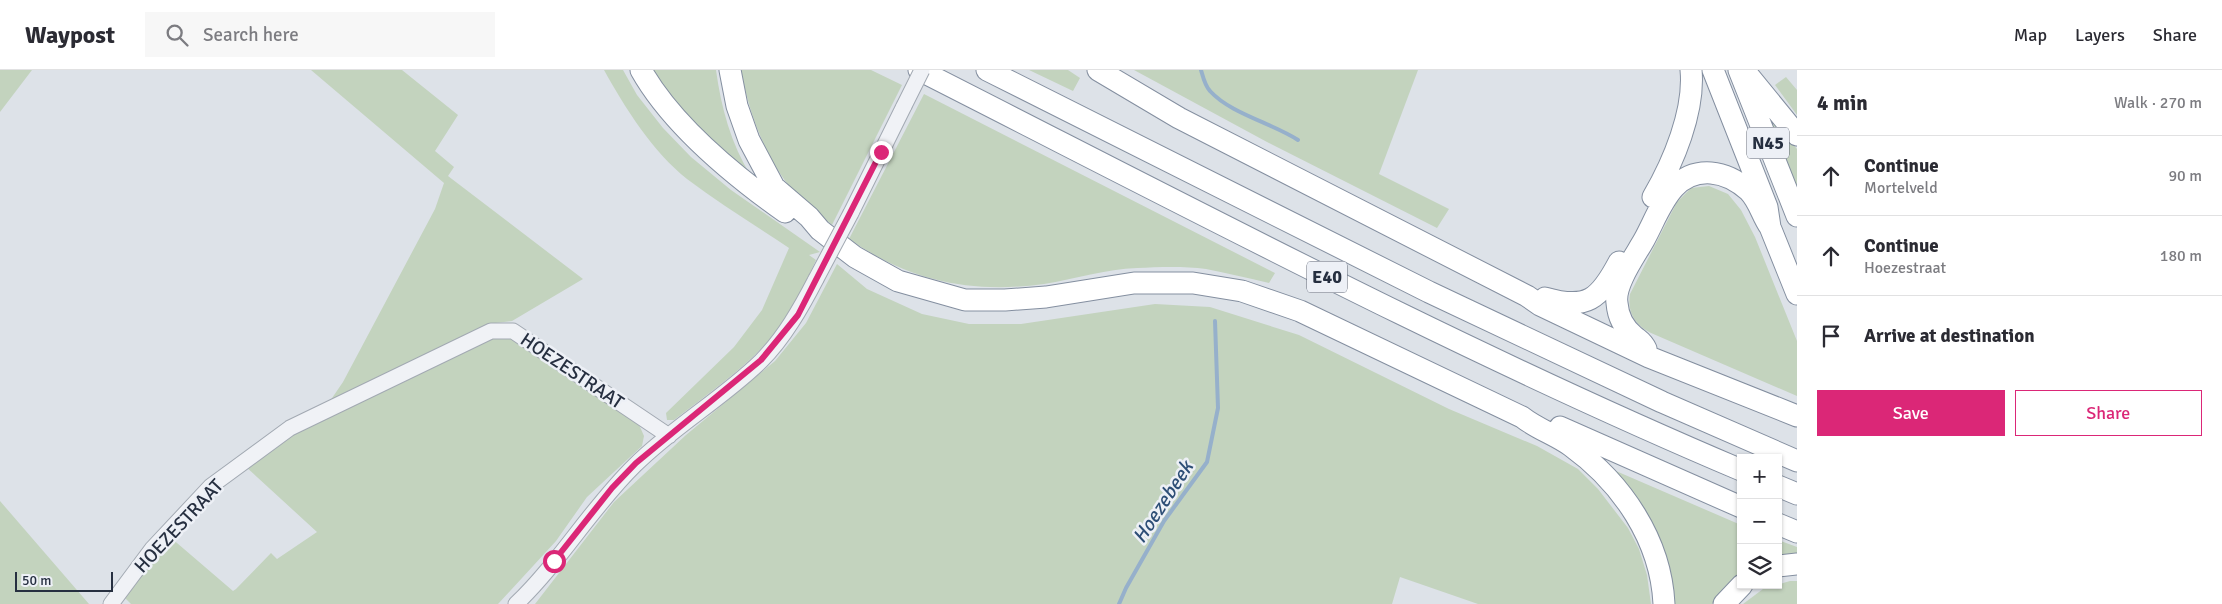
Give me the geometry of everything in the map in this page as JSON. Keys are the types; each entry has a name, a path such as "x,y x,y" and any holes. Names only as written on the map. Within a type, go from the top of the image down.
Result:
{"highway":[{"path":"640,70 671,113 697,140 765,197 803,224 820,230"},
{"path":"730,70 737,106 749,140 774,187 809,217 820,230 855,257 898,281 965,300 1046,297 1134,283 1193,283 1242,291 1300,311 1522,417 1529,423 1570,445 1594,465 1627,501 1647,536 1654,554 1664,604"},
{"name":"E40","path":"920,70 1409,318 1647,430 1737,468"},
{"name":"E40","path":"987,70 1429,292 1662,402 1797,461"},
{"path":"1098,70 1179,118 1527,296 1540,305 1649,356 1797,416"},
{"path":"1527,296 1545,298 1564,304 1577,304 1588,300 1604,287 1666,175 1688,109 1691,70"},
{"name":"N45","path":"1713,70 1767,207 1770,227 1797,294"},
{"name":"N45","path":"1739,70 1797,216"},
{"path":"1744,70 1797,135"},
{"path":"1649,356 1643,342 1629,331 1622,322 1618,311 1617,293 1666,199 1677,184 1690,174 1702,172 1724,176 1749,192 1756,200 1764,219 1770,227"},
{"path":"1522,417 1535,416 1737,505"},
{"path":"1782,488 1797,494"},
{"path":"1782,526 1797,532"},
{"path":"1782,566 1797,564"},
{"path":"1724,604 1738,589"}],"street":[{"path":"516,604 565,549 612,488 636,463 761,360 798,315 851,214 920,70"},
{"name":"HOEZESTRAAT","path":"111,604 152,549 211,486 290,428 491,331 513,331 669,436"}],"green space":[{"path":"0,70 32,70 0,112"},
{"path":"311,70 402,70 458,115 435,151 454,167 448,176 583,279 512,321 496,323 330,401 343,382 435,209 444,183"},
{"path":"604,70 623,70 637,95 663,128 691,157 731,190 820,252 809,255 816,260 811,271 789,312 769,340 736,372 674,420 667,420 666,413 734,347 762,310 789,248 712,197 675,168 651,143"},
{"path":"648,70 716,70 721,98 732,138 751,176 695,131"},
{"path":"741,70 871,70 902,85 832,225 798,196 775,165 754,119"},
{"path":"1029,70 1068,70 1080,78 1073,91"},
{"path":"1134,70 1418,70 1379,174 1449,209 1437,228 1267,142"},
{"path":"1786,77 1797,90 1797,115 1775,85"},
{"path":"924,94 1275,273 1269,283 1206,269 1180,267 1137,268 1102,272 1044,284 991,287 942,281 895,265 849,239"},
{"path":"1775,123 1797,149 1797,186 1770,124"},
{"path":"1709,186 1728,194 1741,210 1755,237 1797,341 1797,396 1651,333 1645,330 1633,318 1629,301 1630,294 1677,202 1691,188"},
{"path":"837,264 867,289 922,314 969,324 1021,324 1155,304 1210,307 1299,335 1449,409 1537,446 1578,469 1598,489 1628,528 1639,549 1647,575 1651,604 1478,604 1400,577 1392,604 535,604 614,502 686,435 775,361 806,323"},
{"path":"499,335 515,340 637,420 644,436 642,446 587,497 556,541 498,604 131,604 123,596 170,537 233,591 236,589 271,553 277,559 317,532 245,466 287,437"},
{"path":"1609,468 1737,523 1737,579 1712,604 1675,604 1669,565 1662,547 1654,530"},
{"path":"0,501 89,604 0,604"},
{"path":"1782,541 1797,547 1797,557 1782,558"},
{"path":"1797,581 1797,604 1743,604 1763,589 1782,589 1782,583"}],"waterway":[{"name":"Hoezebeek","path":"1201,70 1207,87 1219,99 1240,112 1298,140"},
{"name":"Hoezebeek","path":"1119,604 1164,521 1207,462 1218,408 1215,321"}],"route":[{"path":"554,561 612,488 636,463 761,360 798,315 881,152"}]}
